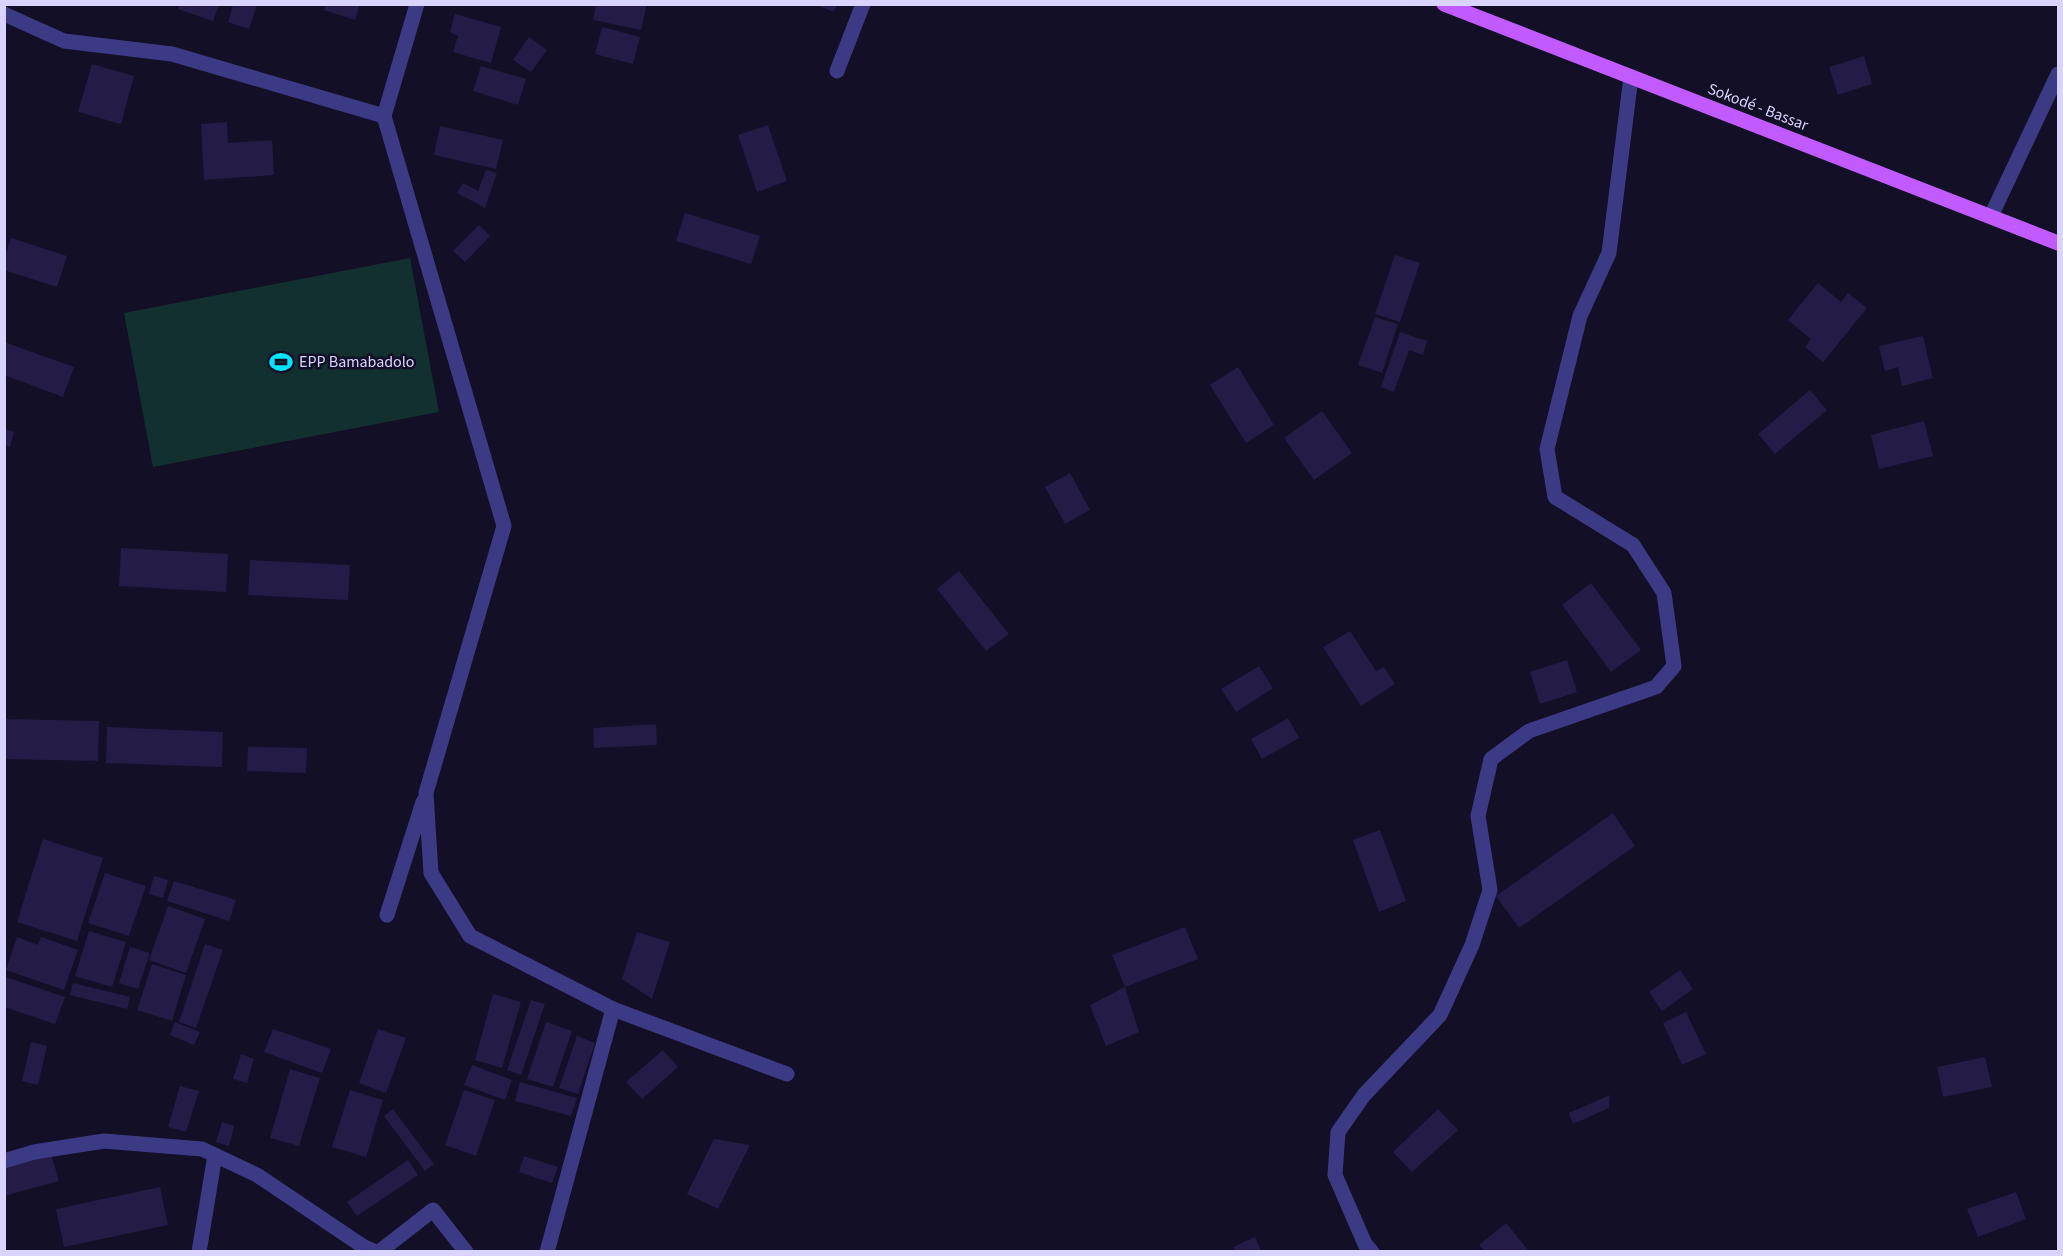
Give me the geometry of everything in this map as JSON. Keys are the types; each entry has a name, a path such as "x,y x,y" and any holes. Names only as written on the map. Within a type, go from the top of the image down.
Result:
{"main road":[{"name":"Sokodé - Bassar","path":"1444,4 2058,243"}],"street":[{"path":"387,915 426,793 504,526 384,116 417,4"},
{"path":"837,71 863,4"},
{"path":"4,15 64,41 172,54 384,116"},
{"path":"1991,216 2058,74"},
{"path":"1372,1251 1365,1244 1335,1175 1338,1132 1364,1095 1440,1015 1472,945 1490,890 1478,816 1491,759 1529,731 1656,687 1674,666 1664,593 1633,545 1555,497 1547,449 1580,316 1609,253 1631,76"},
{"path":"426,793 431,873 470,936 613,1009 787,1074"},
{"path":"547,1251 613,1009"},
{"path":"4,1161 34,1152 104,1141 202,1149 257,1175 364,1247 378,1251 433,1210 466,1251"},
{"path":"4,1148 34,1152"},
{"path":"199,1251 215,1155"}],"green space":[{"name":"EPP Bamabadolo","path":"410,258 439,412 153,467 124,313"}],"building":[{"path":"180,4 219,4 213,21 178,9"},
{"path":"326,4 360,4 355,20 324,10"},
{"path":"596,4 647,4 641,30 593,20"},
{"path":"814,4 837,4 834,12"},
{"path":"233,5 257,5 249,29 228,22"},
{"path":"455,14 501,27 491,63 453,52 458,36 450,32"},
{"path":"602,27 640,37 633,64 595,54"},
{"path":"529,37 547,50 531,72 513,60"},
{"path":"1864,56 1872,84 1838,95 1829,67"},
{"path":"92,64 134,76 121,124 78,112"},
{"path":"481,66 526,79 518,105 473,91"},
{"path":"227,122 228,143 272,140 274,175 204,180 201,124"},
{"path":"768,125 787,181 757,192 738,135"},
{"path":"440,126 503,140 496,169 434,155"},
{"path":"486,170 497,173 485,208 457,193 463,183 478,191"},
{"path":"685,213 760,236 751,264 676,241"},
{"path":"479,225 490,236 465,262 453,251"},
{"path":"11,238 67,256 57,287 4,270 4,258"},
{"path":"1395,255 1420,263 1400,322 1375,314"},
{"path":"1818,283 1841,302 1848,293 1867,308 1823,362 1805,347 1811,339 1788,320"},
{"path":"1375,317 1398,324 1382,373 1358,365"},
{"path":"1400,332 1427,341 1423,355 1409,350 1394,392 1381,387"},
{"path":"1923,336 1933,378 1902,386 1898,367 1885,371 1879,346"},
{"path":"4,342 74,367 63,397 4,375"},
{"path":"1238,367 1274,425 1246,443 1210,385"},
{"path":"1810,390 1827,410 1775,454 1758,434"},
{"path":"1322,411 1352,453 1314,480 1284,438"},
{"path":"1924,421 1933,456 1879,469 1871,435"},
{"path":"4,429 14,432 10,447 4,445"},
{"path":"1070,473 1090,510 1065,524 1045,487"},
{"path":"121,548 228,554 226,592 119,586"},
{"path":"250,560 350,565 348,600 248,595"},
{"path":"959,571 1009,634 986,651 937,589"},
{"path":"1591,583 1641,650 1611,672 1562,605"},
{"path":"1350,631 1376,671 1384,667 1395,684 1361,706 1323,647"},
{"path":"1567,660 1577,692 1540,704 1530,672"},
{"path":"1259,666 1273,688 1236,712 1221,689"},
{"path":"1288,718 1299,738 1262,759 1251,739"},
{"path":"5,719 99,721 98,761 4,759"},
{"path":"656,724 657,745 594,748 593,728"},
{"path":"107,727 223,732 222,767 106,763"},
{"path":"248,747 307,748 306,773 247,771"},
{"path":"1613,813 1635,846 1519,928 1496,896"},
{"path":"1380,830 1406,901 1379,912 1353,840"},
{"path":"43,839 103,858 77,941 17,922"},
{"path":"105,873 146,886 129,936 88,923"},
{"path":"154,876 168,880 163,898 149,894"},
{"path":"174,881 236,900 229,921 167,901"},
{"path":"168,906 205,919 186,973 149,960"},
{"path":"1185,927 1198,959 1125,987 1112,955"},
{"path":"89,931 126,942 112,987 75,976"},
{"path":"637,932 670,942 652,999 622,979"},
{"path":"17,937 38,945 41,937 78,950 64,990 6,970"},
{"path":"205,944 223,950 196,1028 179,1022"},
{"path":"130,947 150,953 138,989 119,983"},
{"path":"152,964 186,975 172,1021 137,1010"},
{"path":"1680,970 1693,989 1662,1011 1649,992"},
{"path":"6,977 65,997 55,1024 4,1007"},
{"path":"73,983 130,997 127,1009 70,995"},
{"path":"1125,987 1139,1032 1106,1046 1090,1005"},
{"path":"493,994 521,1002 502,1068 475,1060"},
{"path":"531,1000 545,1004 521,1075 507,1070"},
{"path":"1686,1012 1706,1054 1682,1065 1663,1023"},
{"path":"175,1022 200,1032 194,1045 170,1035"},
{"path":"546,1022 572,1031 553,1087 527,1079"},
{"path":"273,1029 331,1049 322,1073 264,1052"},
{"path":"378,1029 406,1038 386,1093 359,1083"},
{"path":"577,1036 595,1043 578,1094 559,1088"},
{"path":"31,1042 47,1046 38,1085 22,1081"},
{"path":"663,1050 678,1067 642,1099 626,1082"},
{"path":"241,1054 254,1059 247,1083 233,1079"},
{"path":"1985,1057 1992,1087 1943,1097 1937,1067"},
{"path":"472,1065 512,1080 505,1100 464,1085"},
{"path":"290,1069 320,1078 299,1146 270,1138"},
{"path":"520,1082 577,1098 571,1116 515,1101"},
{"path":"180,1086 199,1091 186,1132 168,1127"},
{"path":"350,1090 383,1100 366,1157 332,1147"},
{"path":"464,1090 495,1100 476,1156 445,1145"},
{"path":"1610,1095 1609,1108 1573,1124 1569,1113"},
{"path":"393,1109 434,1164 425,1171 384,1116"},
{"path":"1438,1109 1458,1130 1412,1172 1393,1152"},
{"path":"222,1122 234,1126 229,1146 216,1142"},
{"path":"714,1139 750,1145 718,1209 687,1194"},
{"path":"51,1154 59,1181 4,1196 4,1168"},
{"path":"524,1156 558,1167 552,1183 519,1172"},
{"path":"408,1160 418,1175 357,1216 347,1202"},
{"path":"160,1187 168,1225 64,1247 56,1209"},
{"path":"2016,1192 2026,1219 1978,1237 1967,1209"},
{"path":"1506,1223 1529,1251 1485,1251 1479,1245"},
{"path":"1255,1237 1261,1251 1235,1251 1233,1247"}],"place":[{"name":"EPP Bamabadolo","path":"281,362"}]}
